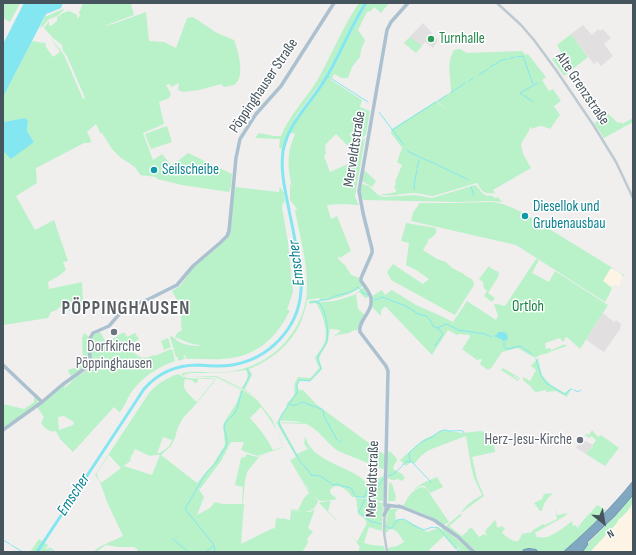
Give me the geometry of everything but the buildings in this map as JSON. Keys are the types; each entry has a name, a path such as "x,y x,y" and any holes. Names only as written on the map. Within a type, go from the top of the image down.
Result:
{"highway":[{"path":"569,552 598,524 633,485"},
{"path":"579,552 595,532 622,505 633,491"},
{"path":"569,552 595,532"},
{"path":"525,552 535,552"}],"main road":[{"name":"Pöppinghauser Straße","path":"3,430 87,367 90,357 89,340 93,333 109,326 122,311 127,308 176,286 193,266 227,236 229,231 236,158 240,139 256,114 281,86 334,3"},
{"name":"Merveldtstraße","path":"385,504 388,371 359,329 368,314 371,305 370,294 361,280 361,277 372,253 372,249 363,214 359,190 387,30 391,22 408,3"},
{"path":"3,365 42,402"},
{"path":"385,504 402,507"},
{"path":"385,504 402,507 434,520 474,552"},
{"path":"384,515 388,508 392,506"}],"street":[{"name":"Alte Grenzstraße","path":"497,3 521,25 556,70 594,126 616,162 633,198"},
{"name":"Merveldtstraße","path":"385,504 384,532 387,552"}],"shaded area":[{"path":"423,23 438,40 433,48 425,42 416,53 404,43"},
{"path":"583,25 592,35 598,29 600,31 603,29 611,38 604,44 613,56 601,66 597,61 594,64 571,34"},
{"path":"611,268 623,277 622,279 621,278 619,286 614,285 612,287 603,281"},
{"path":"603,313 614,322 616,320 621,324 620,329 604,352 586,340"},
{"path":"584,440 593,445 586,454 576,448 579,443 582,445"},
{"path":"633,504 633,552 590,552 617,523 618,520 622,518"}],"green space":[{"path":"3,3 20,3 10,22 3,18"},
{"path":"83,3 154,3 131,4 134,15 104,26 146,12 149,41 164,42 176,48 187,18 193,17 217,33 234,40 240,64 240,76 238,81 232,86 224,87 221,84 199,90 183,92 178,90 179,83 171,87 170,84 166,85 171,94 169,98 159,102 164,124 143,133 153,160 162,154 171,165 188,153 232,174 231,187 229,192 182,185 157,179 156,177 140,175 135,167 121,158 112,149 96,124 87,132 91,140 90,143 84,143 36,168 37,183 16,196 35,230 54,220 68,261 63,262 66,270 48,282 49,289 82,282 83,302 73,312 59,307 57,310 51,312 48,318 3,325 3,152 5,153 34,142 27,131 28,122 25,118 3,122 3,97 32,41 45,42 46,47 53,57 60,52 51,39 64,55 83,99 85,98 67,56 63,51 62,45 44,28 49,21 49,25 51,26 57,21 57,17 69,11 77,15 77,18 79,16 81,17 79,13"},
{"path":"359,3 365,3 323,80 297,115 288,132 283,149 279,148 280,139 255,138 259,133 281,136 293,114 318,79 353,12"},
{"path":"368,3 389,3 381,13 374,7 371,11 367,12 358,30 365,40 360,57 352,67 348,78 342,78 334,74 331,80 362,100 360,107 370,111 366,135 349,147 336,134 325,145 326,154 324,156 330,172 348,164 354,158 350,148 365,138 355,197 359,205 327,205 331,219 337,216 351,251 340,258 338,256 338,259 345,265 351,275 359,278 363,286 338,298 321,301 319,298 307,300 302,319 293,336 274,356 249,369 252,375 245,389 257,399 245,390 215,377 188,377 216,376 242,388 248,375 246,370 217,373 252,366 265,359 288,340 302,314 306,300 307,276 295,210 297,209 290,200 290,183 292,188 289,155 295,134 288,132 291,130 322,86 362,12"},
{"path":"63,9 64,10 57,16 49,19 40,28 46,15 47,16"},
{"path":"571,34 588,57 564,76 552,59 561,52 557,45"},
{"path":"410,37 422,46 416,53 404,43"},
{"path":"460,49 467,53 522,51 526,55 528,54 546,77 542,80 549,91 553,89 561,101 554,106 560,115 550,129 541,126 537,126 532,129 530,127 521,144 523,154 531,168 493,190 495,193 483,192 477,183 433,196 419,193 390,196 382,195 381,194 396,192 396,189 394,188 395,182 402,165 397,162 402,148 391,133 392,129 436,101 449,112 437,101 451,92 450,60 454,50"},
{"path":"607,113 618,123 621,122 622,124 633,118 633,122 604,138 594,123 602,119"},
{"path":"167,126 172,142 151,149 145,134"},
{"path":"364,170 376,181 372,187 362,181"},
{"path":"363,184 369,186 378,195 384,197 415,195 432,198 475,185 485,195 495,198 498,197 502,202 363,200 360,192"},
{"path":"235,187 279,192 280,187 284,193 285,202 283,203 282,208 293,284 293,292 287,310 290,310 278,330 271,338 254,351 233,358 217,359 187,359 185,355 183,355 185,358 178,361 178,357 176,357 170,337 171,336 179,342 200,346 175,337 177,333 182,330 181,313 172,291 181,285 193,268 227,239"},
{"path":"419,203 500,203 523,213 523,215 528,218 530,217 624,275 623,277 622,274 612,268 610,269 603,281 612,288 605,302 516,245 411,221 413,213"},
{"path":"406,223 436,228 435,234 428,240 423,250 437,259 446,262 452,268 464,274 473,281 474,285 455,315 391,280 387,272 393,264 423,284 429,279 406,265 409,243 401,241"},
{"name":"Ortloh","path":"536,259 539,260 532,273 549,282 555,271 608,305 580,349 567,337 563,342 560,338 545,343 546,349 550,348 551,350 564,344 567,346 539,355 535,358 518,348 502,352 492,367 488,370 480,364 481,359 477,360 462,349 470,337 469,335 457,335 448,330 432,355 386,307 384,307 381,311 381,316 372,307 372,296 382,290 385,295 392,290 416,305 453,322 467,301 496,320 498,316 494,304 505,306"},
{"path":"491,266 490,268 499,272 498,277 488,293 495,298 492,302 484,296 487,291 484,288 483,282 479,279 488,267"},
{"path":"364,287 369,297 365,298 359,292 356,294 358,309 365,315 359,324 357,331 354,330 349,333 336,336 334,335 341,330 330,329 328,341 319,358 322,369 310,381 300,381 297,386 299,390 303,390 316,404 385,455 385,470 338,451 317,431 308,425 292,421 279,421 287,406 286,405 294,395 296,379 298,377 310,378 319,368 315,358 325,341 326,332 322,316 316,303 309,304 309,301 335,301 354,295"},
{"path":"99,332 105,341 117,337 122,333 125,333 127,337 135,333 139,339 132,344 128,350 122,348 119,344 115,350 128,352 130,350 139,357 144,358 155,356 171,349 173,351 175,361 156,370 139,383 130,394 121,411 119,412 114,407 73,452 60,439 56,431 49,431 42,425 41,423 44,417 37,407 65,385 64,390 66,386 75,378 90,368 85,367 71,376 68,371 83,363 82,338 84,333 89,337","holes":["64,416 74,422 73,425 59,430 58,417"]},
{"path":"168,338 171,347 164,350 161,341"},
{"path":"538,358 542,375 551,385 565,393 571,388 567,397 556,391 546,392 546,390 536,393 523,380 523,377 530,381 536,370 531,366"},
{"path":"503,368 520,379 510,374 519,380 518,381 501,370"},
{"path":"193,372 217,373 190,373 183,375 188,377 183,376 181,374"},
{"path":"178,374 186,378 216,379 197,403 183,418 171,446 161,455 197,483 213,464 225,445 223,425 236,404 241,390 218,379 245,391 257,400 272,419 277,431 261,407 250,418 263,433 273,450 283,447 257,456 241,450 244,442 231,442 221,461 200,489 198,488 204,497 197,515 210,508 215,502 223,504 244,504 241,544 275,528 276,518 290,520 291,510 303,512 286,508 298,510 304,498 309,493 294,468 306,487 318,501 313,509 305,512 310,512 315,509 308,528 313,532 307,539 308,543 302,552 138,552 134,547 106,545 97,552 93,552 99,547 123,536 107,502 99,480 95,475 149,393 162,382","holes":["185,379 192,380 195,383 197,383 198,379 215,379 197,402 187,392 184,383","163,437 172,440 170,445 162,452 157,454","135,449 150,456 160,455 152,475 124,466 131,460 130,459","109,455 121,468 101,483 97,475"]},
{"path":"34,397 39,403 3,429 3,404 24,409 34,402"},
{"path":"279,421 297,454 308,449 304,444 305,435 309,446 314,451 328,461 357,475 367,483 383,476 385,472 383,501 352,497 348,492 339,486 333,487 330,490 331,494 337,499 321,501 318,499 304,483 290,460 296,457 276,422"},
{"path":"280,422 303,423 304,430 303,424"},
{"path":"443,430 463,433 481,431 493,436 524,440 493,438 495,452 472,457 477,479 484,496 461,513 473,500 482,495 474,478 466,436 429,450 414,464 411,462 406,466 400,460 423,440"},
{"path":"592,430 598,437 601,435 619,448 605,466 586,454 590,448 591,449 593,447 592,446 596,440 591,436 589,438 585,435 589,435"},
{"path":"390,451 397,459 393,469 402,474 405,478 402,481 388,478 387,453"},
{"path":"247,454 257,457 267,454 259,457 247,472 242,503 243,487 235,485 241,458 245,457"},
{"path":"437,477 443,487 430,493 425,486 420,486 415,489 423,483"},
{"path":"390,482 392,484 396,501 388,501"},
{"path":"421,487 426,488 449,522 444,525 427,515 403,506 413,492"},
{"path":"553,493 545,503 542,511 540,511 534,503 542,499 544,494"},
{"path":"633,495 631,507 618,520 617,523 590,552 581,552 589,542"},
{"path":"356,498 368,499 383,503 382,531 369,527 364,543 384,546 385,552 367,552 370,550 366,552 358,552 360,547 351,535 357,542 367,523 364,518 358,514"},
{"path":"331,501 328,511 337,521 319,503"},
{"path":"597,505 606,510 590,528 563,552 477,552 446,526 460,514 462,515 449,526 462,536 468,531 468,529 472,528 479,537 484,534 487,536 485,531 495,520 497,524 496,526 499,528 501,526 505,528 502,533 514,541 518,541 522,534 532,532 543,524 545,525 557,519 555,506 557,515 568,513 535,533 537,537 547,537 572,521 573,526 575,525 578,528"},
{"path":"388,508 385,523 389,510 398,509 395,513 396,520 400,519 408,521 427,532 439,527 443,531 443,528 473,552 456,552 460,550 458,547 456,550 444,536 430,549 429,552 388,552 388,548 397,546 404,542 395,530 390,529 384,533 384,522"},
{"path":"39,539 48,545 45,550 48,548 53,552 30,552"}],"water":[{"path":"24,3 63,3 61,8 46,14 3,97 3,44"},
{"path":"25,118 28,121 27,131 34,142 11,159 3,152 3,122"},
{"path":"499,332 506,333 508,337 507,340 503,341 497,337 496,335"}],"waterway":[{"name":"Emscher","path":"37,552 149,383 162,374 183,366 224,366 246,362 270,349 280,340 288,329 295,317 299,304 301,282 297,249 284,183 282,167 283,151 290,130 327,76 366,3"},
{"path":"517,57 523,56 533,84"},
{"path":"509,59 515,57"},
{"path":"496,64 506,59"},
{"path":"490,67 495,64"},
{"path":"479,75 488,69"},
{"path":"469,81 473,78"},
{"path":"332,79 368,102"},
{"path":"452,92 465,83"},
{"path":"533,102 520,93 538,83"},
{"path":"438,101 447,95"},
{"path":"392,130 436,102"},
{"path":"379,112 404,145"},
{"path":"407,150 426,160"},
{"path":"417,168 419,160"},
{"path":"427,160 468,180"},
{"path":"415,179 417,170"},
{"path":"414,189 415,180"},
{"path":"471,187 474,195"},
{"path":"317,302 330,299 358,287 363,293 368,295"},
{"path":"374,299 376,300 382,297 406,306 418,314 426,316 433,326 437,328 446,324 449,325"},
{"path":"311,302 317,302 320,304 327,323 328,335 326,344 318,357 321,369 310,381 298,381 297,393 282,414 279,420 280,426 298,459 311,475 320,476 332,485 337,484 351,488 356,497 365,497"},
{"path":"450,326 458,330 485,334 491,337"},
{"path":"435,346 443,334 437,328"},
{"path":"494,336 499,338"},
{"path":"504,342 504,347"},
{"path":"505,348 507,349 520,346 532,354"},
{"path":"536,359 541,376 546,383 564,394 572,389"},
{"path":"243,388 250,375 247,369"},
{"path":"574,390 578,392 581,390"},
{"path":"215,552 214,545 185,509 206,473 216,463 226,446 227,442 224,429 225,423 237,409 242,391"},
{"path":"290,404 295,405 303,402 323,410 324,416 337,440"},
{"path":"410,462 409,453 420,443 433,437 440,431 463,431 464,433"},
{"path":"388,476 396,472 407,461 412,462 431,482"},
{"path":"365,496 367,491 377,487 384,478"},
{"path":"365,499 359,512 370,521 381,524"},
{"path":"385,525 388,528 392,528 397,520 404,519 424,530 432,527 437,527 439,529"},
{"path":"440,530 457,549"},
{"path":"173,539 190,552"},
{"path":"3,540 10,544"},
{"path":"11,545 23,552"},
{"path":"205,552 213,546"},
{"path":"50,548 55,552"}],"place":[{"name":"Turnhalle","path":"431,39"},
{"name":"Seilscheibe","path":"154,170"},
{"name":"Diesellok und Grubenausbau","path":"525,216"},
{"name":"Dorfkirche Pöppinghausen","path":"114,332"},
{"name":"Herz-Jesu-Kirche","path":"580,440"}],"district":[{"name":"PÖPPINGHAUSEN","path":"126,309"}]}
